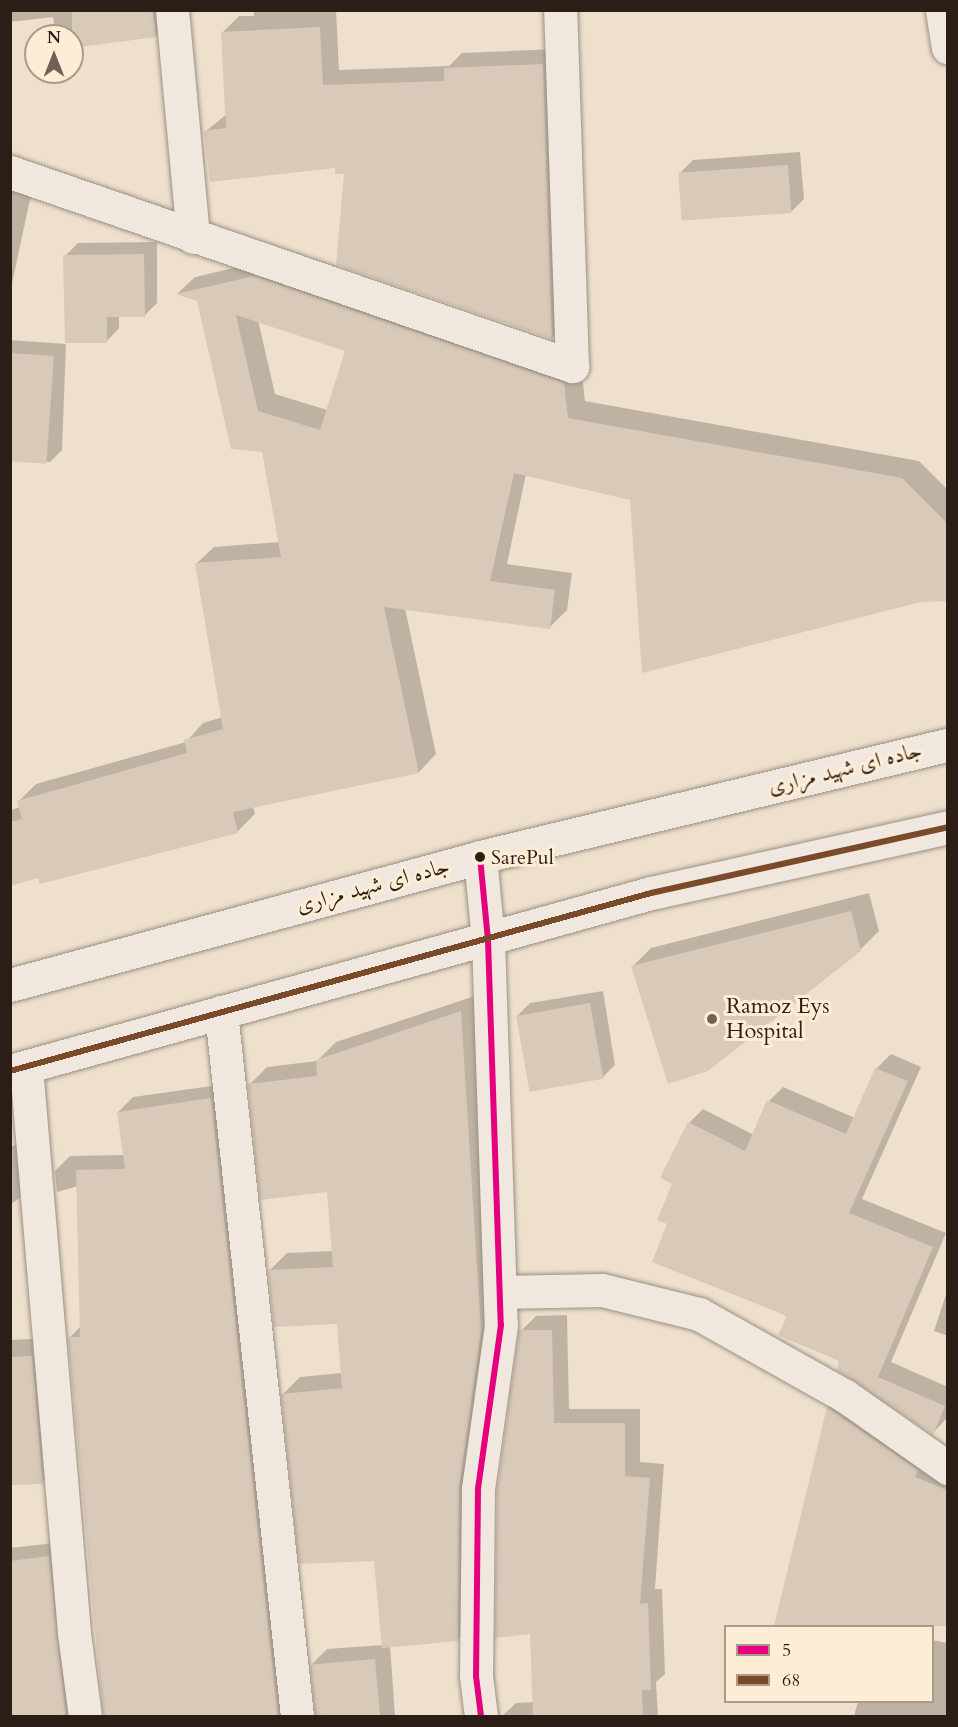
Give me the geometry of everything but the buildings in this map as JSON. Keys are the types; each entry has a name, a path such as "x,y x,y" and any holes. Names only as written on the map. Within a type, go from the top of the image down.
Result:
{"street":[{"path":"172,10 193,237"},
{"path":"10,172 572,366 560,10"},
{"path":"942,10 948,48"},
{"name":"جاده ای شهید مزاری","path":"10,985 480,857 948,745"},
{"path":"86,1716 74,1633 18,1069 651,893 948,827"},
{"path":"480,857 488,940 501,1325 478,1489 476,1676 482,1716"},
{"path":"221,1012 297,1716"},
{"path":"500,1292 602,1290 699,1314 845,1396 948,1468"}],"transit line":[{"name":"68","path":"10,1071 651,893 948,827"},
{"name":"5","path":"480,857 488,940 501,1325 478,1489 476,1676 481,1716"}],"place":[{"name":"SarePul","path":"480,857"},
{"name":"Ramoz Eys Hospital","path":"712,1019"}]}
